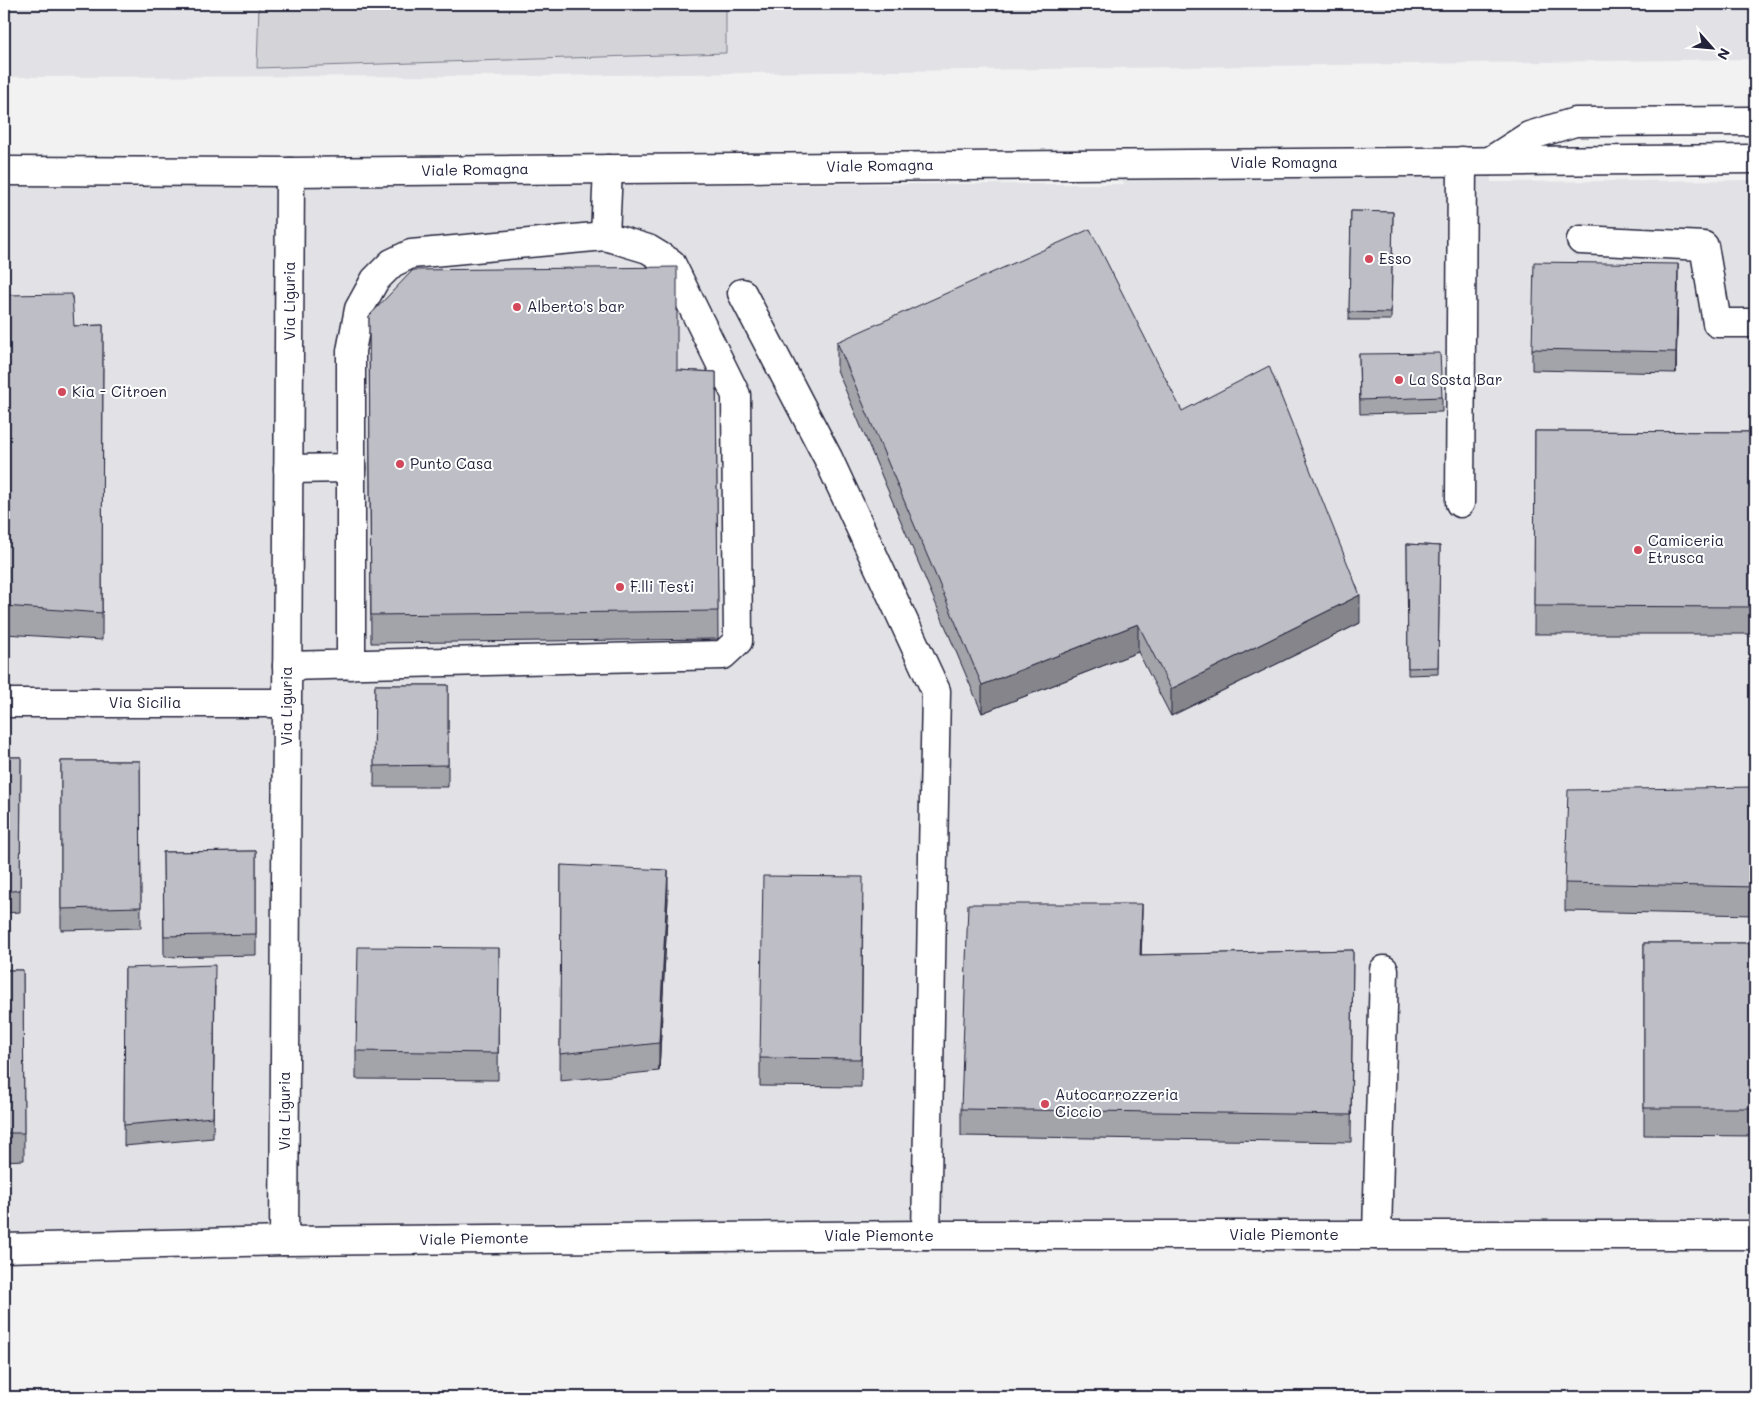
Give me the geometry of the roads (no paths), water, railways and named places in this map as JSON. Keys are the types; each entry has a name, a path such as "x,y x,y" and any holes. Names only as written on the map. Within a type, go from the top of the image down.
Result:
{"street":[{"path":"1490,161 1528,136 1575,122 1755,121"},
{"name":"Viale Romagna","path":"4,172 290,172 1755,159"},
{"path":"1460,503 1462,161"},
{"path":"604,236 608,169"},
{"name":"Via Liguria","path":"284,1241 290,172"},
{"path":"287,666 723,655 738,640 736,395 671,263 648,249 604,236 411,254 392,263 375,280 359,310 351,351 351,664"},
{"path":"1581,240 1704,246 1717,322 1755,323"},
{"path":"742,294 828,458 936,691 926,1235"},
{"path":"288,469 351,468"},
{"name":"Via Sicilia","path":"4,703 286,703"},
{"path":"1377,1235 1384,970"},
{"name":"Viale Piemonte","path":"4,1248 284,1241 926,1235 1755,1235"}],"place":[{"name":"Esso","path":"1369,259"},
{"name":"Alberto's bar","path":"517,307"},
{"name":"La Sosta Bar","path":"1399,380"},
{"name":"Kia - Citroen","path":"62,392"},
{"name":"Punto Casa","path":"400,464"},
{"name":"Camiceria Etrusca","path":"1638,550"},
{"name":"F.lli Testi","path":"620,587"},
{"name":"Autocarrozzeria Ciccio","path":"1045,1104"}]}
